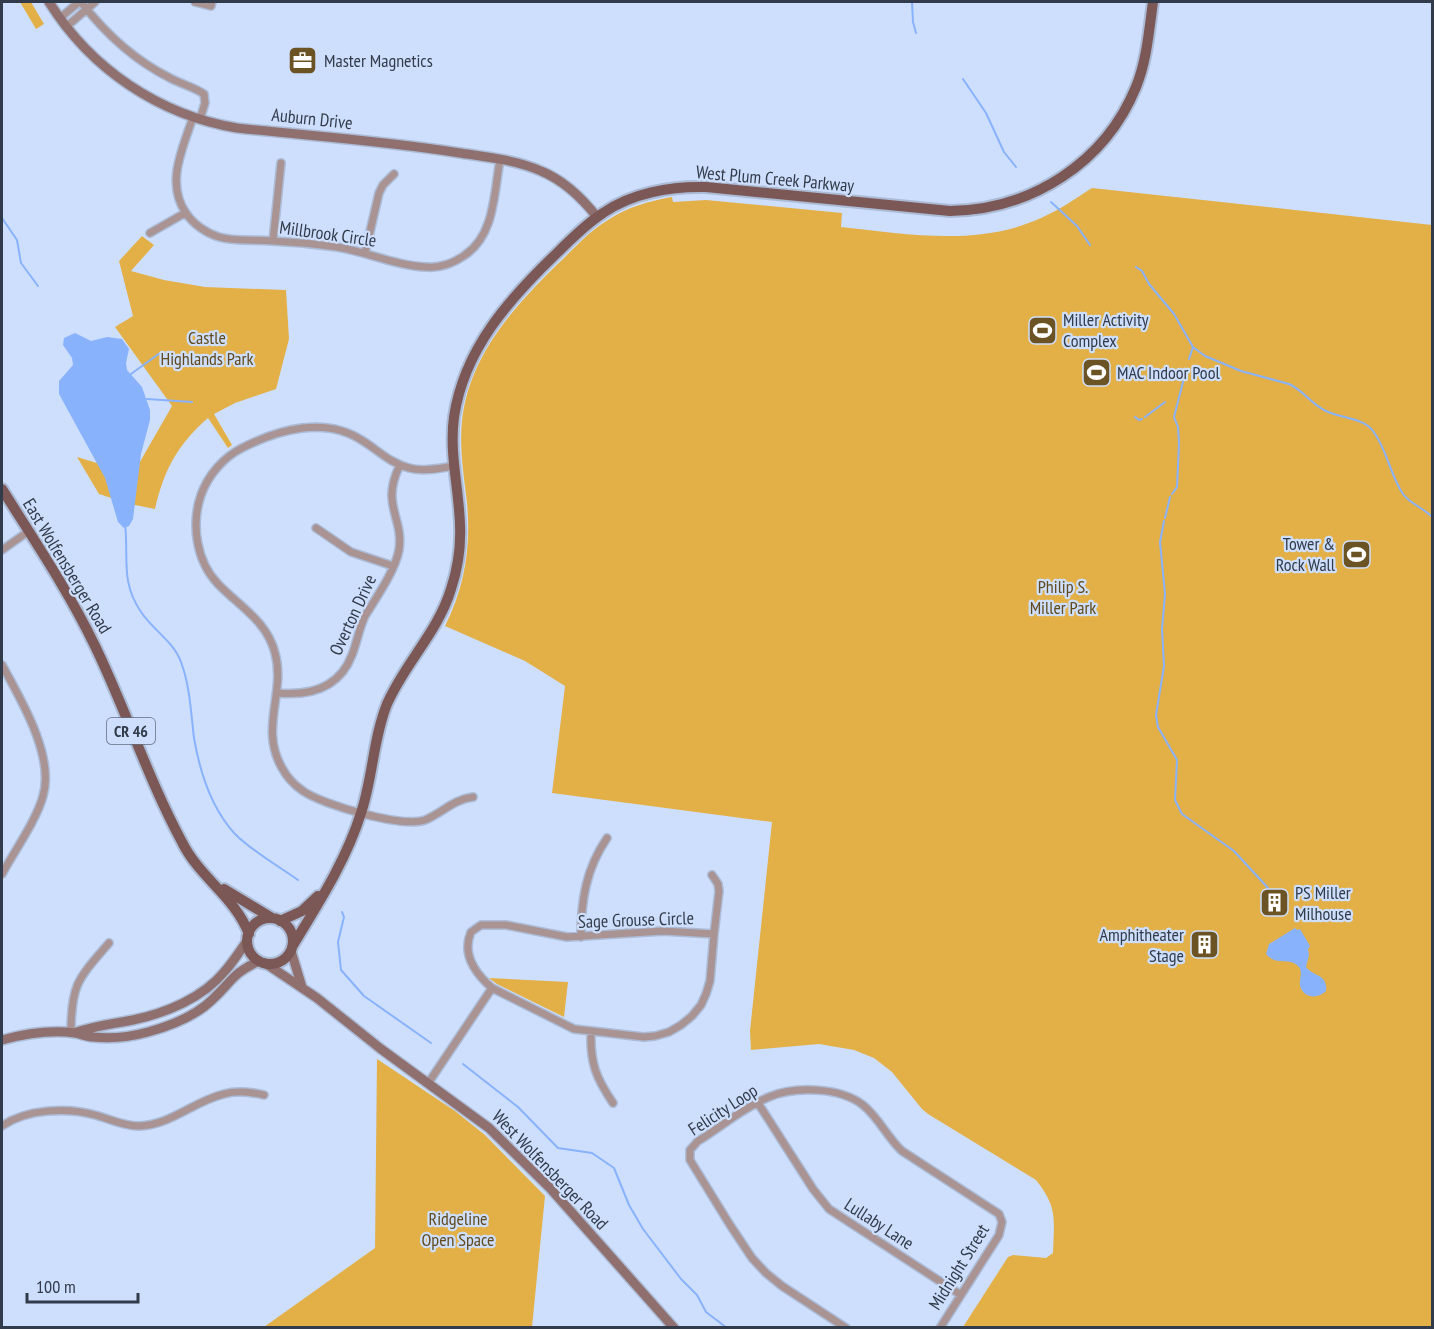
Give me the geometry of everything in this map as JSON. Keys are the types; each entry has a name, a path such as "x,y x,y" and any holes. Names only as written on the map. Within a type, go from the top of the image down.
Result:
{"main road":[{"name":"Auburn Drive","path":"49,2 66,27 96,59 128,85 159,103 197,118 237,128 414,146 528,166 552,176 597,217"},
{"name":"West Plum Creek Parkway","path":"291,949 342,862 362,812 378,731 388,702 439,619 455,576 460,535 453,435 456,405 466,370 483,339 514,297 536,273 597,217 618,204 642,195 670,189 696,187 940,211 976,210 1018,200 1049,186 1072,171 1094,151 1114,127 1130,100 1140,75 1147,47 1153,2"},
{"name":"East Wolfensberger Road","path":"2,489 65,589 96,648 153,782 185,850 241,916 248,937"},
{"name":"East Wolfensberger Road","path":"214,884 276,920"},
{"name":"West Plum Creek Parkway","path":"276,920 302,911 327,887"},
{"path":"2,1040 26,1035 72,1033 145,1017 171,1008 207,989 225,971 258,922 276,920 291,931 291,949 302,987"},
{"path":"248,937 250,953 262,962"},
{"path":"72,1033 90,1037 119,1038 170,1025 202,1008 236,973 262,962 280,962 291,949"},
{"name":"West Wolfensberger Road","path":"262,962 302,987 391,1057 429,1082 489,1128 550,1188 674,1328"}],"street":[{"path":"60,18 80,2 115,40 136,57 169,78 204,94 205,103 177,170 178,196 185,213 150,233"},
{"path":"66,27 95,2"},
{"path":"195,2 212,4"},
{"name":"Millbrook Circle","path":"185,213 197,225 218,237 336,247 426,267 452,263 467,254 479,242 487,229 500,160"},
{"path":"273,241 281,163"},
{"path":"365,253 379,193 382,185 394,174"},
{"path":"454,466 416,470 382,456 361,439 344,431 324,426 293,429 237,451 217,468 207,482 196,516 198,541 203,560 218,584 256,618 271,642 277,659 277,693 272,721 272,742 278,761 288,777 301,790 317,799 393,821 418,822 431,817 456,801 473,797"},
{"name":"Overton Drive","path":"277,693 311,693 320,690 336,679 350,660 360,627 393,566 399,550 399,535 391,493 400,465"},
{"path":"316,528 351,552 393,566"},
{"path":"2,550 29,531"},
{"path":"2,665 35,735 44,759 46,777 43,796 2,874"},
{"path":"581,937 581,912 586,880 607,838"},
{"path":"711,875 718,884 719,891 714,934"},
{"name":"Sage Grouse Circle","path":"481,925 506,925 567,937 581,937 657,931 714,934 712,964 706,994 692,1016 669,1032 644,1037 591,1032 565,1025 492,988 476,971 468,954 468,938 475,928 481,925"},
{"path":"72,1033 71,1005 76,986 84,971 108,943"},
{"path":"429,1082 492,988"},
{"path":"591,1032 590,1047 593,1067 599,1083 613,1103"},
{"name":"Felicity Loop","path":"846,1328 766,1273 741,1242 692,1165 690,1155 693,1145 758,1103 776,1095 808,1090 833,1091 853,1098 868,1110 890,1140 902,1151 997,1212 1002,1222"},
{"path":"2,1126 23,1116 57,1112 85,1112 124,1124 148,1125 171,1118 226,1093 264,1095"},
{"name":"Lullaby Lane","path":"758,1103 813,1189 829,1209 961,1295"},
{"name":"Midnight Street","path":"940,1328 999,1234 1002,1222"}],"green space":[{"path":"20,2 31,2 44,24 36,29"},
{"name":"Philip S. Miller Park","path":"1092,188 1432,225 1432,1327 963,1327 1008,1257 1013,1255 1046,1258 1053,1253 1054,1222 1048,1198 1036,1180 928,1114 892,1072 874,1058 854,1050 819,1044 751,1050 750,1031 772,822 552,793 565,686 525,661 445,626 462,581 467,551 468,519 461,431 466,397 474,374 498,331 529,293 584,238 615,215 631,208 672,197 673,202 706,200 842,213 841,227 917,235 967,235 992,233 1041,218"},
{"name":"Castle Highlands Park","path":"142,236 154,245 131,271 164,280 205,287 286,290 289,339 276,389 235,403 214,414 232,445 228,448 208,418 188,438 173,459 155,509 99,494 77,457 133,474 172,406 115,327 133,316 119,261"},
{"path":"489,978 568,982 564,1017 497,984"},
{"name":"Ridgeline Open Space","path":"377,1059 455,1111 485,1135 545,1196 532,1327 264,1327 375,1248"}],"water":[{"path":"75,333 91,341 107,337 122,339 129,349 127,370 142,387 150,410 150,420 141,454 133,519 129,526 124,528 118,522 105,478 59,394 59,381 73,365 72,358 63,345 64,338"},
{"path":"1295,928 1300,929 1310,946 1306,967 1325,981 1326,991 1319,995 1308,995 1302,990 1299,967 1292,962 1275,960 1266,954 1269,944"}],"waterway":[{"path":"912,2 916,33"},
{"path":"963,79 986,113 1004,152 1016,167"},
{"path":"1051,202 1077,226 1090,245"},
{"path":"2,218 17,240 21,263 38,286"},
{"path":"1136,267 1142,271 1149,284 1174,314 1193,347 1205,356 1241,371 1289,384 1321,408 1364,423 1369,427 1378,438 1403,494 1432,517"},
{"path":"1189,359 1193,347"},
{"path":"131,374 160,353"},
{"path":"1172,494 1177,487 1179,443 1178,427 1174,417 1184,378"},
{"path":"147,399 192,402"},
{"path":"1145,417 1165,402"},
{"path":"1135,417 1142,419"},
{"path":"1165,518 1170,497"},
{"path":"1164,521 1160,542 1165,594 1162,629 1164,666 1156,715 1158,727 1177,760 1175,800 1182,814 1234,851 1268,888"},
{"path":"125,524 130,590 141,612 173,648 181,662 188,690 194,738 203,777 213,801 219,813 242,841 298,880"},
{"path":"342,912 344,917 338,942 341,970 364,996 431,1043"},
{"path":"463,1064 518,1107 558,1148 592,1153 614,1168 629,1205 643,1229 681,1279 697,1295 706,1312 727,1328"}],"place":[{"name":"Master Magnetics","path":"303,61"},
{"name":"Miller Activity Complex","path":"1042,330"},
{"name":"MAC Indoor Pool","path":"1096,373"},
{"name":"Tower & Rock Wall","path":"1356,554"},
{"name":"PS Miller Milhouse","path":"1274,903"},
{"name":"Amphitheater Stage","path":"1205,945"}]}
